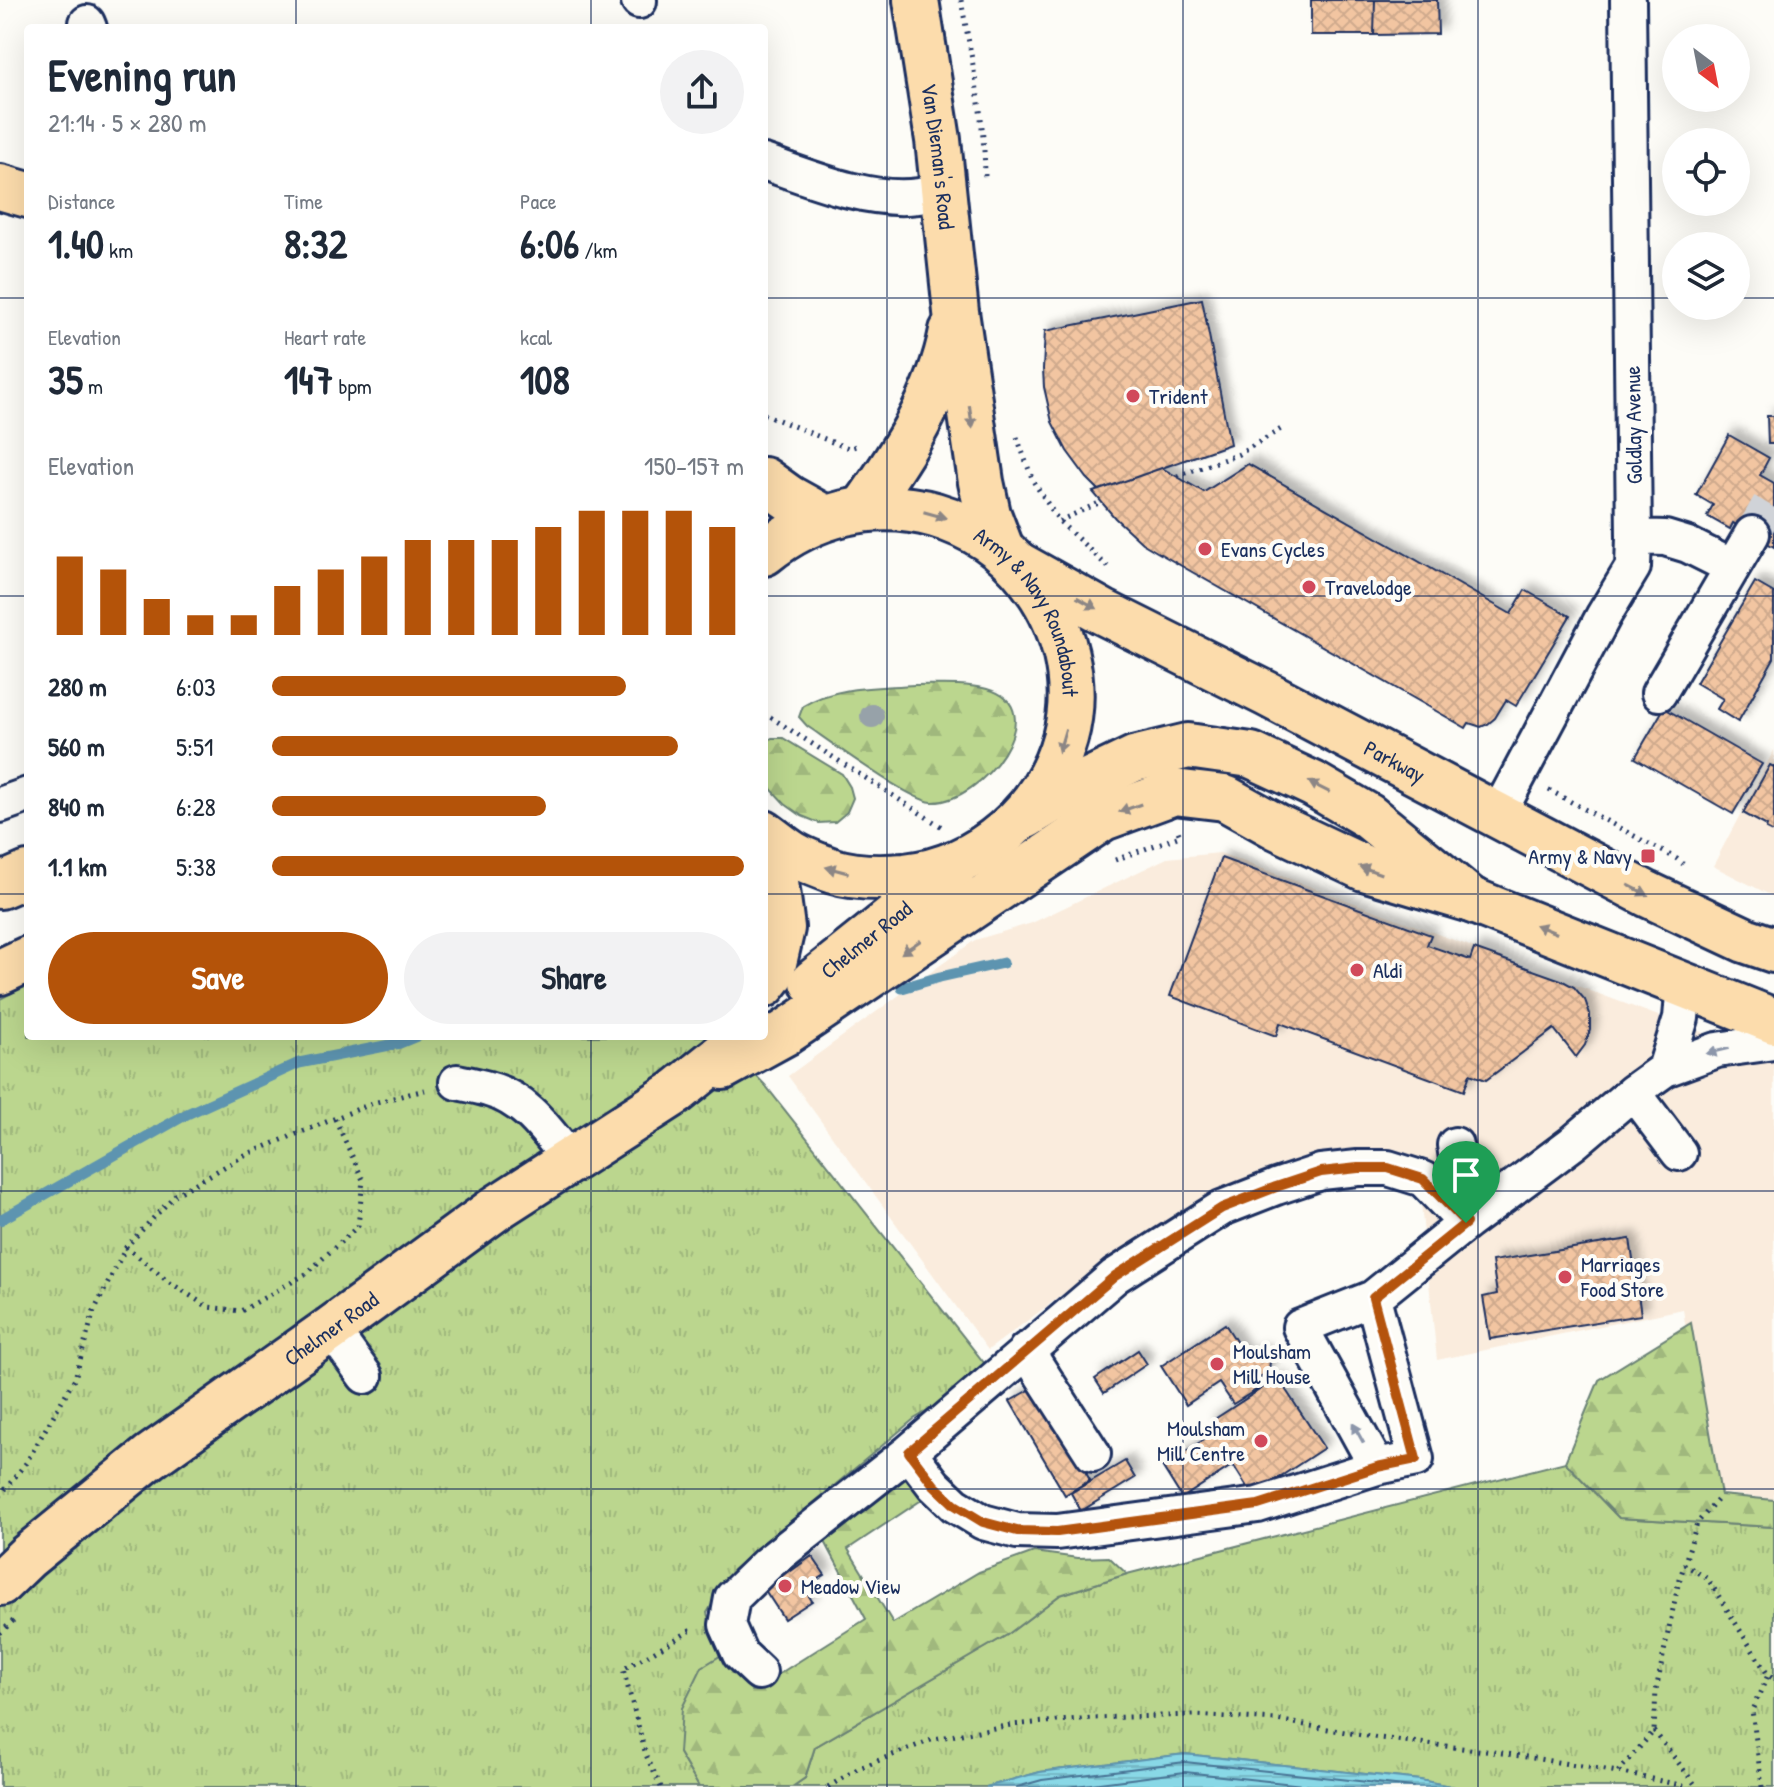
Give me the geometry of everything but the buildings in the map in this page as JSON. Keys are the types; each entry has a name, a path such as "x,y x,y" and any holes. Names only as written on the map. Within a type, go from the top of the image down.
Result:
{"main road":[{"name":"Van Dieman's Road","path":"844,513 898,460 922,419 949,347 956,312 964,188 938,140 916,0"},
{"path":"0,187 24,194"},
{"name":"Van Dieman's Road","path":"956,312 988,514 1010,557"},
{"path":"768,483 789,498 844,513"},
{"name":"Army & Navy Roundabout","path":"768,550 785,538 844,513 892,508 921,511 950,519 976,532 1010,557 1039,590 1054,617 1064,647 1069,678 1065,737 1053,769 1018,821 994,842 958,845 925,874 880,878 836,872 794,855 768,836"},
{"name":"Parkway","path":"1010,557 1103,612 1267,694 1647,894 1745,940 1774,950"},
{"path":"1018,821 1067,791 1134,759 1188,746 1251,755 1324,789 1368,816 1471,900"},
{"path":"675,1093 785,1033 1103,818 1174,792 1225,798 1277,827 1364,868 1471,900 1774,1021"},
{"name":"Chelmer Road","path":"768,1017 958,845"},
{"path":"768,856 775,875 782,928 768,980"},
{"path":"0,886 24,876"},
{"path":"0,972 24,961"},
{"name":"Chelmer Road","path":"675,1093 719,1040"},
{"name":"Chelmer Road","path":"0,1583 27,1557 150,1457 498,1207 675,1093 741,1040"}],"street":[{"name":"Goldlay Avenue","path":"1628,0 1633,552"},
{"path":"768,163 823,183 868,193 919,196 964,188"},
{"path":"1659,693 1752,534"},
{"path":"1497,816 1604,615 1633,552 1665,538 1688,545 1732,567"},
{"path":"0,805 24,796"},
{"path":"1665,1069 1681,1018 1684,984"},
{"path":"1377,1467 1300,1327 1373,1298 1665,1069 1717,1050 1774,1042"},
{"path":"457,1082 490,1089 515,1100 537,1118 570,1160"},
{"path":"1633,1092 1679,1153"},
{"path":"1455,1145 1466,1223"},
{"path":"759,1672 740,1654 727,1625 732,1598 768,1563 909,1452 1115,1276 1222,1208 1321,1172 1388,1168 1423,1179 1466,1223"},
{"path":"909,1452 934,1485 955,1505 983,1522 1017,1531 1057,1532 1258,1505 1377,1467 1416,1459 1373,1298"},
{"path":"331,1329 365,1376"},
{"path":"1026,1350 1093,1454"}],"path":[{"path":"961,0 985,146 964,188"},
{"path":"768,416 849,448 860,446"},
{"path":"1177,476 1239,454 1281,429"},
{"path":"1016,434 1033,481 1059,521 1118,577"},
{"path":"1059,521 1101,502"},
{"path":"768,716 958,845"},
{"path":"1112,862 1180,836 1176,824"},
{"path":"0,1496 26,1463 75,1378 94,1311 126,1247 175,1195 245,1155 373,1103 457,1082"},
{"path":"126,1247 166,1280 208,1307 241,1311 306,1274 358,1226 363,1180 335,1119"},
{"path":"1618,1772 1654,1731 1656,1690 1678,1585 1697,1523 1721,1496"},
{"path":"1684,1564 1708,1579 1768,1675 1774,1679"},
{"path":"661,1787 646,1755 623,1669 690,1631 727,1625"},
{"path":"1762,1787 1752,1710 1768,1675"},
{"path":"828,1787 859,1768 934,1739 1011,1725 1092,1718 1194,1715 1277,1720 1379,1738 1502,1753 1690,1787"},
{"path":"1654,1731 1697,1787"}],"shaded area":[{"path":"1774,750 1774,897 1713,866"},
{"path":"1220,853 1774,1059 1774,1499 1709,1492 1683,1309 1437,1360 1416,1156 1300,1167 1144,1234 988,1350 788,1076 975,940 1032,923 1167,858"}],"green space":[{"path":"960,685 987,689 1006,699 1014,715 1013,734 1004,753 971,788 951,798 932,802 907,792 807,726 799,717 803,706 829,695 857,689"},
{"path":"783,738 842,774 853,798 847,812 835,822 819,823 785,804 768,784 768,740"},
{"path":"24,986 24,1040 722,1040 765,1085 992,1373 914,1419 733,1570 707,1613 720,1656 702,1668 679,1753 699,1787 0,1787 0,999"},
{"path":"1691,1323 1721,1495 1774,1500 1774,1527 1619,1518 1565,1462 1599,1380"},
{"path":"1565,1462 1619,1518 1774,1527 1774,1787 1455,1787 1420,1780 1185,1754 1040,1772 986,1787 792,1787 805,1778 815,1747 1007,1635 1060,1595 1127,1574"},
{"path":"907,1473 926,1497 848,1549 893,1623 979,1572 1034,1552 1078,1558 1109,1557 1127,1574 1060,1595 1007,1635 815,1747 805,1778 792,1787 699,1787 679,1753 682,1708 702,1667 720,1656 752,1691 866,1619 821,1534"}],"water":[{"path":"1185,1754 1420,1780 1455,1787 986,1787 1040,1772"}],"waterway":[{"path":"902,988 1003,963"},
{"path":"0,1220 187,1114 299,1063 407,1040"}],"tunnel":[{"path":"1752,534 1774,496"}],"place":[{"name":"Trident","path":"1133,396"},
{"name":"Evans Cycles","path":"1205,549"},
{"name":"Travelodge","path":"1309,587"},
{"name":"Army & Navy","path":"1648,856"},
{"name":"Aldi","path":"1357,970"},
{"name":"Marriages Food Store","path":"1565,1277"},
{"name":"Moulsham Mill House","path":"1217,1364"},
{"name":"Moulsham Mill Centre","path":"1261,1441"},
{"name":"Meadow View","path":"785,1586"}],"route":[{"path":"1388,1168 1423,1179 1466,1223 1373,1298 1416,1459 1377,1467 1258,1505 1057,1532 1017,1531 983,1522 955,1505 934,1485 909,1452 1115,1276 1222,1208 1321,1172 1388,1168"}]}
